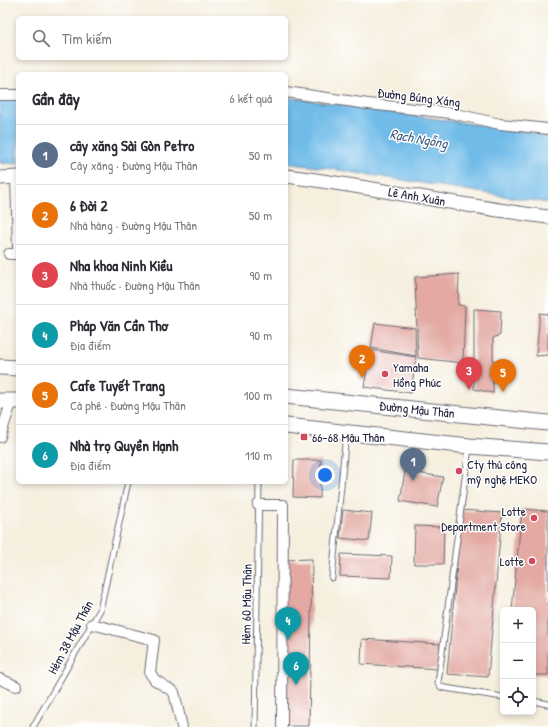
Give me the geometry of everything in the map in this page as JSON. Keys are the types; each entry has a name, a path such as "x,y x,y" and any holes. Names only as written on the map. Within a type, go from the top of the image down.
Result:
{"main road":[{"path":"0,367 16,368"},
{"name":"Đường Mậu Thân","path":"288,396 548,423"},
{"path":"288,426 469,446 548,452"}],"street":[{"name":"Đường Búng Xáng","path":"288,92 368,104 451,113 500,124 548,129"},
{"path":"0,95 16,95"},
{"name":"Lê Anh Xuân","path":"288,176 548,217"},
{"path":"0,178 16,177"},
{"path":"0,437 10,401"},
{"path":"258,505 283,505 282,726"},
{"path":"92,624 154,640 150,673 155,680 174,692 182,727"},
{"path":"0,679 16,686"}],"lane":[{"path":"332,578 346,433"},
{"path":"469,446 438,683 441,687 445,688 500,697"},
{"name":"Hẻm 38 Mậu Thân","path":"33,727 100,610 128,484"},
{"name":"Hẻm 60 Mậu Thân","path":"255,727 259,484"},
{"path":"536,702 548,704"}],"water":[{"name":"Rạch Ngỗng","path":"288,97 548,135 548,203 288,163"},
{"path":"16,99 16,164 0,163 0,100"}],"building":[{"path":"459,274 458,305 465,306 463,363 418,358 415,277"},
{"path":"474,309 501,311 500,335 493,338 493,393 474,389"},
{"path":"540,313 548,314 548,355 536,356"},
{"path":"375,323 415,328 416,356 371,348"},
{"path":"370,350 416,357 411,393 364,387"},
{"path":"294,460 321,460 320,498 293,497"},
{"path":"405,471 443,477 437,507 400,501"},
{"name":"Lotte","path":"522,509 548,511 548,675 536,675 536,607 512,607"},
{"path":"343,510 372,513 369,541 340,538"},
{"path":"462,510 502,513 488,677 447,674"},
{"path":"415,526 444,527 443,564 414,564"},
{"path":"341,554 392,556 391,578 340,576"},
{"path":"312,559 309,726 282,726 282,560"},
{"path":"362,639 440,644 438,669 361,664"}],"place":[{"name":"Yamaha Hồng Phúc","path":"385,374"},
{"name":"6 Đời 2","path":"362,378"},
{"name":"Nha khoa Ninh Kiều","path":"469,390"},
{"name":"Cafe Tuyết Trang","path":"503,392"},
{"name":"66-68 Mậu Thân","path":"304,437"},
{"name":"Cty thủ công mỹ nghệ MEKO","path":"459,471"},
{"name":"cây xăng Sài Gòn Petro","path":"413,481"},
{"name":"Lotte Department Store","path":"534,518"},
{"name":"Lotte","path":"532,561"},
{"name":"Pháp Văn Cần Thơ","path":"288,640"},
{"name":"Nhà trọ Quyền Hạnh","path":"296,685"}]}
